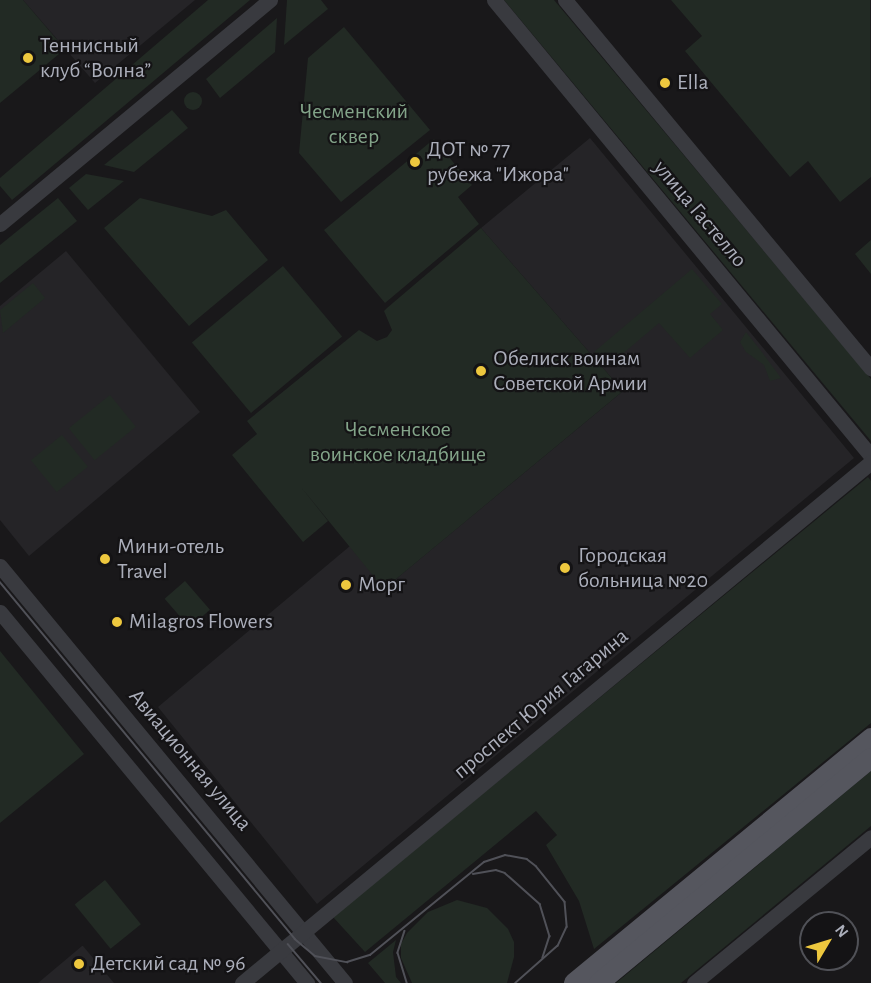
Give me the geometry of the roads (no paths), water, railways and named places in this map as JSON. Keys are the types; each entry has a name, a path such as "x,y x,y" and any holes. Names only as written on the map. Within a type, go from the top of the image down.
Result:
{"main road":[{"path":"574,983 871,738"},
{"path":"599,983 871,758"}],"street":[{"path":"0,224 270,0"},
{"name":"улица Гастелло","path":"494,0 871,456"},
{"name":"улица Гастелло","path":"565,0 871,369"},
{"name":"проспект Юрия Гагарина","path":"242,983 871,462"},
{"name":"Авиационная улица","path":"0,566 345,983"},
{"path":"0,612 307,983"},
{"path":"694,983 871,837"}],"tram line":[{"path":"0,582 295,939 315,956 347,962 370,955 484,862 505,855 527,859 536,866 565,902 567,927 558,946 516,983"},
{"path":"473,874 496,870 505,873 540,904 550,936 543,958"},
{"path":"405,931 398,953 407,983"},
{"path":"288,944 321,983"}],"place":[{"name":"Теннисный клуб “Волна”","path":"28,58"},
{"name":"Ella","path":"665,83"},
{"name":"ДОТ № 77 рубежа \"Ижора\"","path":"415,162"},
{"name":"Обелиск воинам Советской Армии","path":"481,371"},
{"name":"Мини-отель Travel","path":"105,559"},
{"name":"Городская больница №20","path":"565,568"},
{"name":"Морг","path":"346,585"},
{"name":"Milagros Flowers","path":"117,622"},
{"name":"Детский сад № 96","path":"79,964"}],"park label":[{"name":"Чесменский сквер","path":"354,124"},
{"name":"Чесменское воинское кладбище","path":"398,442"}]}
